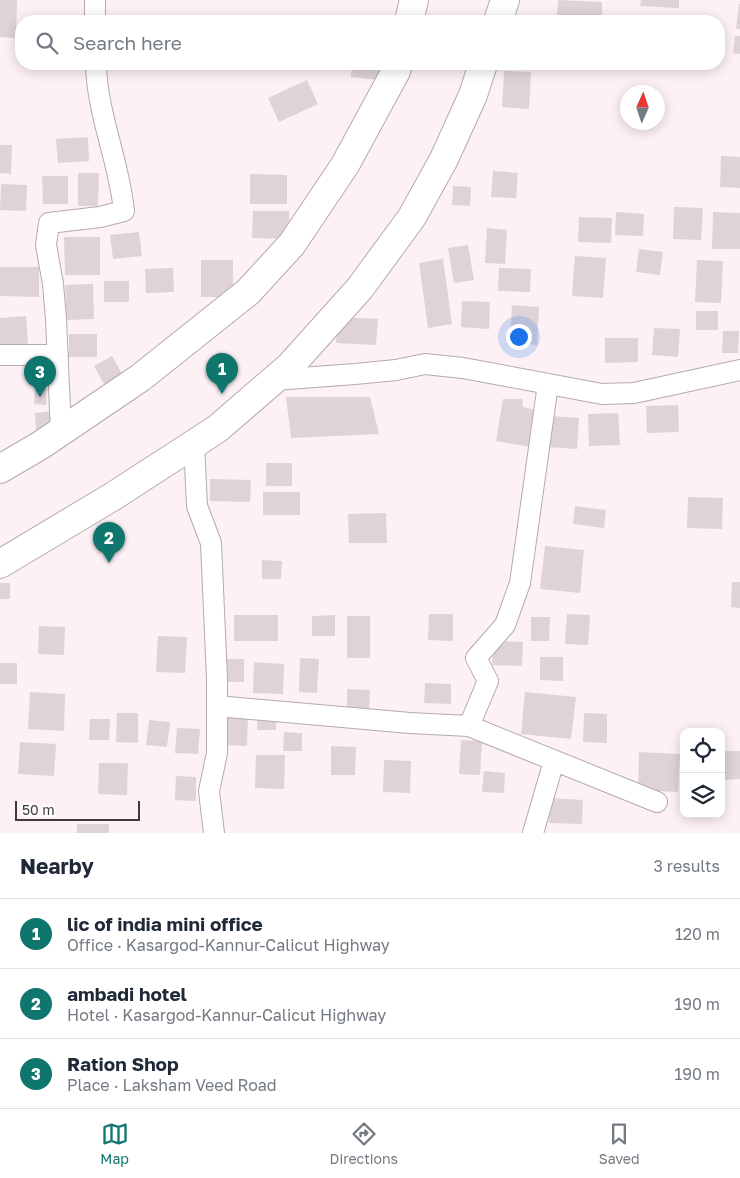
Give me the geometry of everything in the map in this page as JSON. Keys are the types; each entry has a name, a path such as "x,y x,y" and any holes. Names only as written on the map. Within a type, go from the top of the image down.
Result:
{"highway":[{"path":"410,15 414,0"},
{"path":"500,15 505,0"},
{"path":"0,468 61,432 140,378 248,292 292,244 345,165 396,70"},
{"path":"0,564 112,497 217,429 290,366 360,288 412,217 444,159 473,95 482,70"}],"street":[{"path":"94,0 95,15"},
{"path":"61,432 53,284 46,244 49,223 100,217 124,211 116,168 106,130 97,70"},
{"path":"0,355 58,355"},
{"path":"274,380 396,370 425,364 462,368 602,394 634,393 740,370"},
{"path":"469,726 488,681 476,658 505,625 520,583 548,384"},
{"path":"194,444 197,506 211,543 218,679 217,753 209,790 214,833"},
{"path":"217,706 410,723 469,726 657,802"},
{"path":"533,833 554,760"}],"building":[{"path":"0,0 17,0 15,38 0,37"},
{"path":"558,0 602,2 602,15 557,15"},
{"path":"641,0 679,0 679,8 640,6"},
{"path":"739,4 740,29 736,29"},
{"path":"735,36 740,36 740,54 733,53"},
{"path":"352,70 379,70 378,80 351,77"},
{"path":"504,71 531,72 529,109 502,107"},
{"path":"307,80 318,104 279,122 268,98"},
{"path":"88,137 89,161 58,163 56,139"},
{"path":"0,145 12,145 11,174 0,173"},
{"path":"721,156 740,157 740,188 720,187"},
{"path":"493,171 518,173 516,198 491,197"},
{"path":"78,173 99,173 98,206 78,206"},
{"path":"250,174 287,175 287,204 250,204"},
{"path":"42,176 68,176 68,204 43,204"},
{"path":"1,184 27,185 26,211 0,210"},
{"path":"453,186 471,187 470,206 452,205"},
{"path":"674,207 703,208 701,240 673,239"},
{"path":"253,211 289,211 289,239 252,238"},
{"path":"616,212 644,214 643,236 615,235"},
{"path":"713,212 740,213 740,249 712,249"},
{"path":"579,217 612,218 611,243 578,242"},
{"path":"487,228 507,230 505,264 485,263"},
{"path":"139,232 142,256 113,259 110,235"},
{"path":"64,237 100,237 100,275 65,275"},
{"path":"468,245 474,280 454,283 448,248"},
{"path":"639,249 663,252 660,275 636,272"},
{"path":"575,256 606,258 603,298 572,296"},
{"path":"443,259 452,324 428,328 419,263"},
{"path":"201,260 233,260 233,297 201,297"},
{"path":"697,260 723,261 721,303 695,302"},
{"path":"0,267 39,267 39,297 0,296"},
{"path":"173,268 174,292 146,293 145,269"},
{"path":"499,268 531,269 530,292 498,291"},
{"path":"104,281 129,281 129,302 104,302"},
{"path":"93,284 94,319 67,320 65,285"},
{"path":"462,301 490,302 489,329 461,327"},
{"path":"512,305 539,307 537,345 510,343"},
{"path":"696,311 718,311 718,330 696,330"},
{"path":"26,316 28,345 0,347 0,318"},
{"path":"338,317 378,319 376,345 336,343"},
{"path":"654,328 680,329 678,357 652,355"},
{"path":"723,331 739,331 738,353 722,353"},
{"path":"69,334 97,334 97,357 69,357"},
{"path":"605,338 638,338 638,362 605,363"},
{"path":"112,356 122,374 104,384 94,366"},
{"path":"34,363 50,363 50,385 33,384"},
{"path":"35,388 47,389 46,405 34,404"},
{"path":"286,397 370,397 379,434 291,438"},
{"path":"503,399 522,399 523,407 536,410 530,447 496,441"},
{"path":"678,405 679,432 647,433 646,406"},
{"path":"52,411 54,428 36,430 35,413"},
{"path":"618,413 620,445 589,446 588,414"},
{"path":"551,416 579,418 577,449 548,447"},
{"path":"266,463 292,463 292,486 266,486"},
{"path":"210,479 251,480 250,502 210,501"},
{"path":"263,492 300,492 300,515 263,515"},
{"path":"688,497 723,498 722,529 687,528"},
{"path":"575,506 606,510 604,528 573,524"},
{"path":"386,513 387,543 349,543 348,514"},
{"path":"545,546 584,550 580,593 540,589"},
{"path":"262,560 282,561 281,579 262,579"},
{"path":"732,582 740,582 740,608 731,607"},
{"path":"0,583 10,583 10,599 0,599"},
{"path":"429,614 453,614 453,641 428,640"},
{"path":"567,614 590,615 588,645 565,644"},
{"path":"234,615 278,615 278,641 234,641"},
{"path":"335,615 335,636 312,636 312,616"},
{"path":"347,616 370,616 370,658 347,658"},
{"path":"531,617 550,617 549,641 531,641"},
{"path":"39,626 65,627 64,655 38,654"},
{"path":"158,636 187,637 185,673 156,672"},
{"path":"493,641 523,642 522,666 492,665"},
{"path":"540,657 563,657 563,681 540,680"},
{"path":"300,658 319,659 317,693 299,692"},
{"path":"225,659 244,659 244,682 225,682"},
{"path":"254,662 284,664 283,694 253,693"},
{"path":"0,663 17,663 17,684 0,684"},
{"path":"425,683 451,684 451,704 424,703"},
{"path":"347,689 370,690 369,712 347,711"},
{"path":"30,692 65,694 64,731 28,729"},
{"path":"525,692 576,697 571,739 521,734"},
{"path":"117,713 138,713 138,743 116,742"},
{"path":"584,713 607,714 607,743 583,742"},
{"path":"257,715 276,715 276,730 257,730"},
{"path":"224,717 248,718 247,746 222,745"},
{"path":"90,719 110,719 109,740 89,740"},
{"path":"149,720 170,722 167,747 146,745"},
{"path":"177,728 200,729 198,754 175,753"},
{"path":"284,732 302,733 302,751 283,751"},
{"path":"461,740 482,741 480,775 459,774"},
{"path":"20,742 56,744 54,776 18,774"},
{"path":"331,746 356,747 355,775 331,775"},
{"path":"725,751 740,751 740,779 725,780"},
{"path":"639,752 680,754 678,792 638,790"},
{"path":"256,755 285,755 284,789 255,788"},
{"path":"384,760 411,761 410,793 383,792"},
{"path":"99,763 128,763 127,795 98,794"},
{"path":"484,771 505,773 504,793 482,792"},
{"path":"176,776 196,777 196,801 175,800"},
{"path":"550,798 583,800 582,824 549,823"},
{"path":"77,824 109,824 109,833 77,833"}],"place":[{"name":"lic of india mini office","path":"222,394"},
{"name":"Ration Shop","path":"40,397"},
{"name":"ambadi hotel","path":"109,563"}]}
